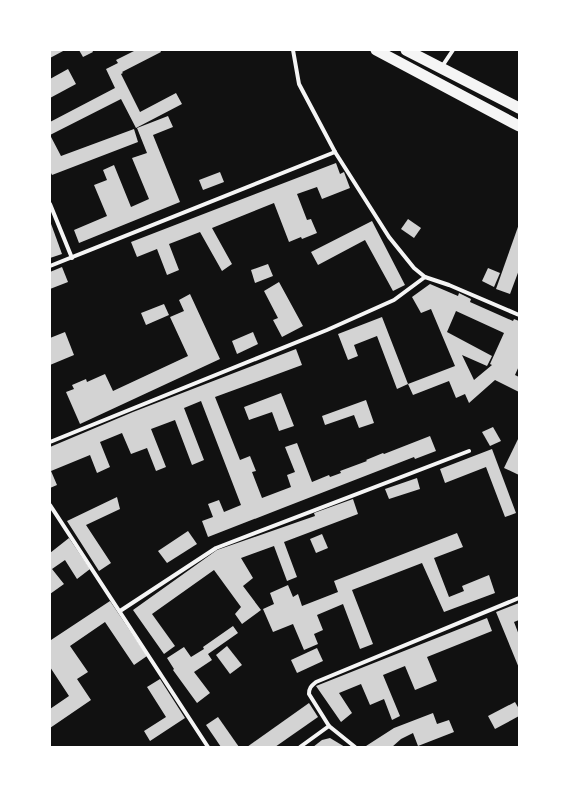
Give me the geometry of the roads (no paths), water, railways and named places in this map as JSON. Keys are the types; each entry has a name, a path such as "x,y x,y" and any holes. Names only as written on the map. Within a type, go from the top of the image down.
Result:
{"highway":[{"path":"376,50 519,126"},
{"path":"406,50 519,108"}],"street":[{"path":"293,50 298,84 335,152 389,237 414,268 425,277 448,285 519,315"},
{"path":"441,68 453,50"},
{"path":"50,266 335,152"},
{"path":"50,204 72,258"},
{"path":"50,442 327,330 394,300 425,277"},
{"path":"120,611 216,548 469,451"},
{"path":"50,504 208,747"},
{"path":"355,747 329,726 309,694 309,690 316,682 519,598"},
{"path":"300,747 329,726"}]}
